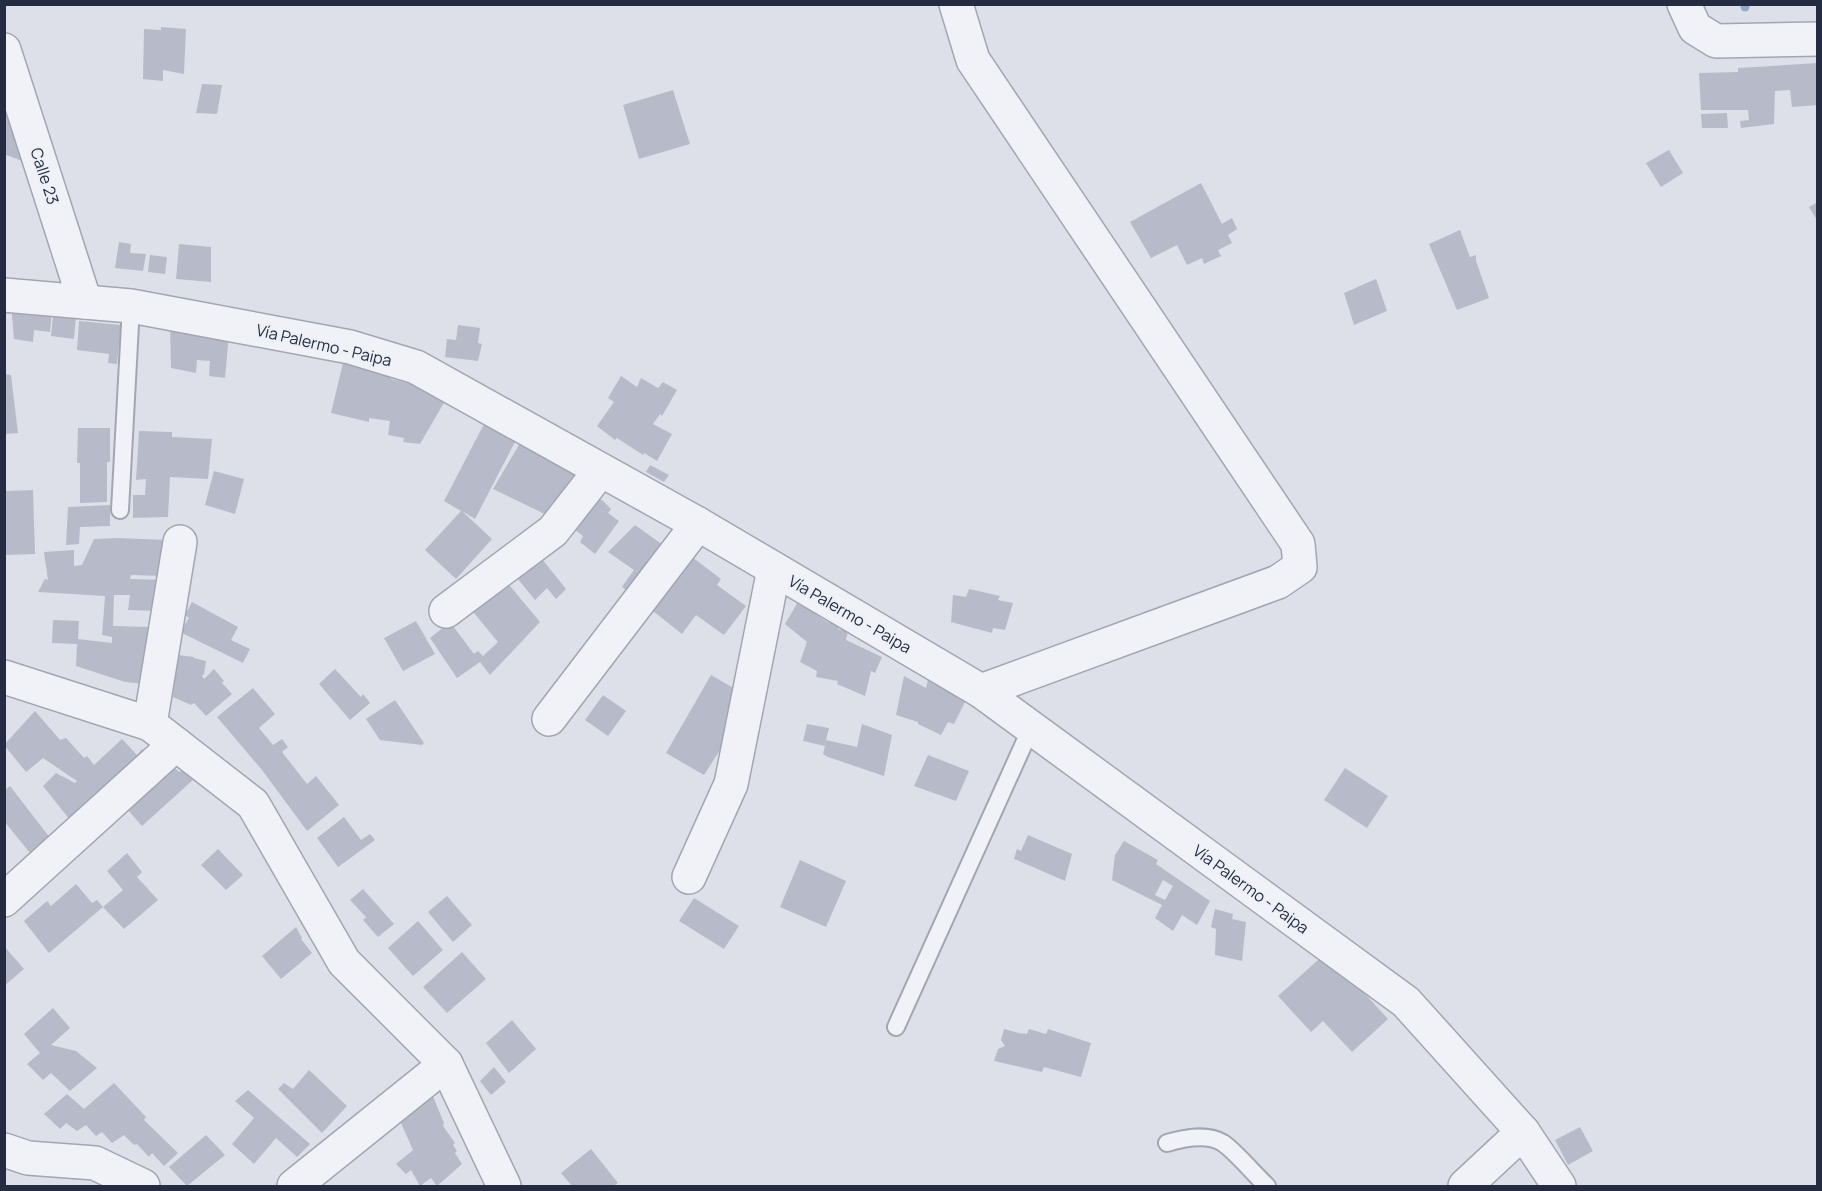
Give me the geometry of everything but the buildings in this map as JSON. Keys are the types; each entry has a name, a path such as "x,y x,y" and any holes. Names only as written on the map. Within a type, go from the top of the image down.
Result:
{"street":[{"path":"956,4 973,60 1298,544 1300,567 1278,582 981,691"},
{"path":"1684,4 1695,28 1716,41 1818,39"},
{"name":"Calle 23","path":"4,50 12,94 84,302"},
{"name":"Vía Palermo - Paipa","path":"4,295 131,306 350,347 416,367 698,524 981,691 1406,1002 1523,1132 1559,1186"},
{"path":"446,611 553,531 600,471"},
{"path":"549,719 698,524"},
{"path":"150,724 180,542"},
{"path":"688,877 731,784 774,570"},
{"path":"4,677 150,724 253,804 344,962 446,1064 504,1186"},
{"path":"4,900 177,744"},
{"path":"294,1186 446,1064"},
{"path":"1465,1186 1523,1132"},
{"path":"4,1150 28,1158 95,1163 142,1186"}],"lane":[{"path":"120,510 131,306"},
{"path":"896,1027 1031,728"},
{"path":"1167,1143 1186,1137 1222,1142 1267,1186"}]}
